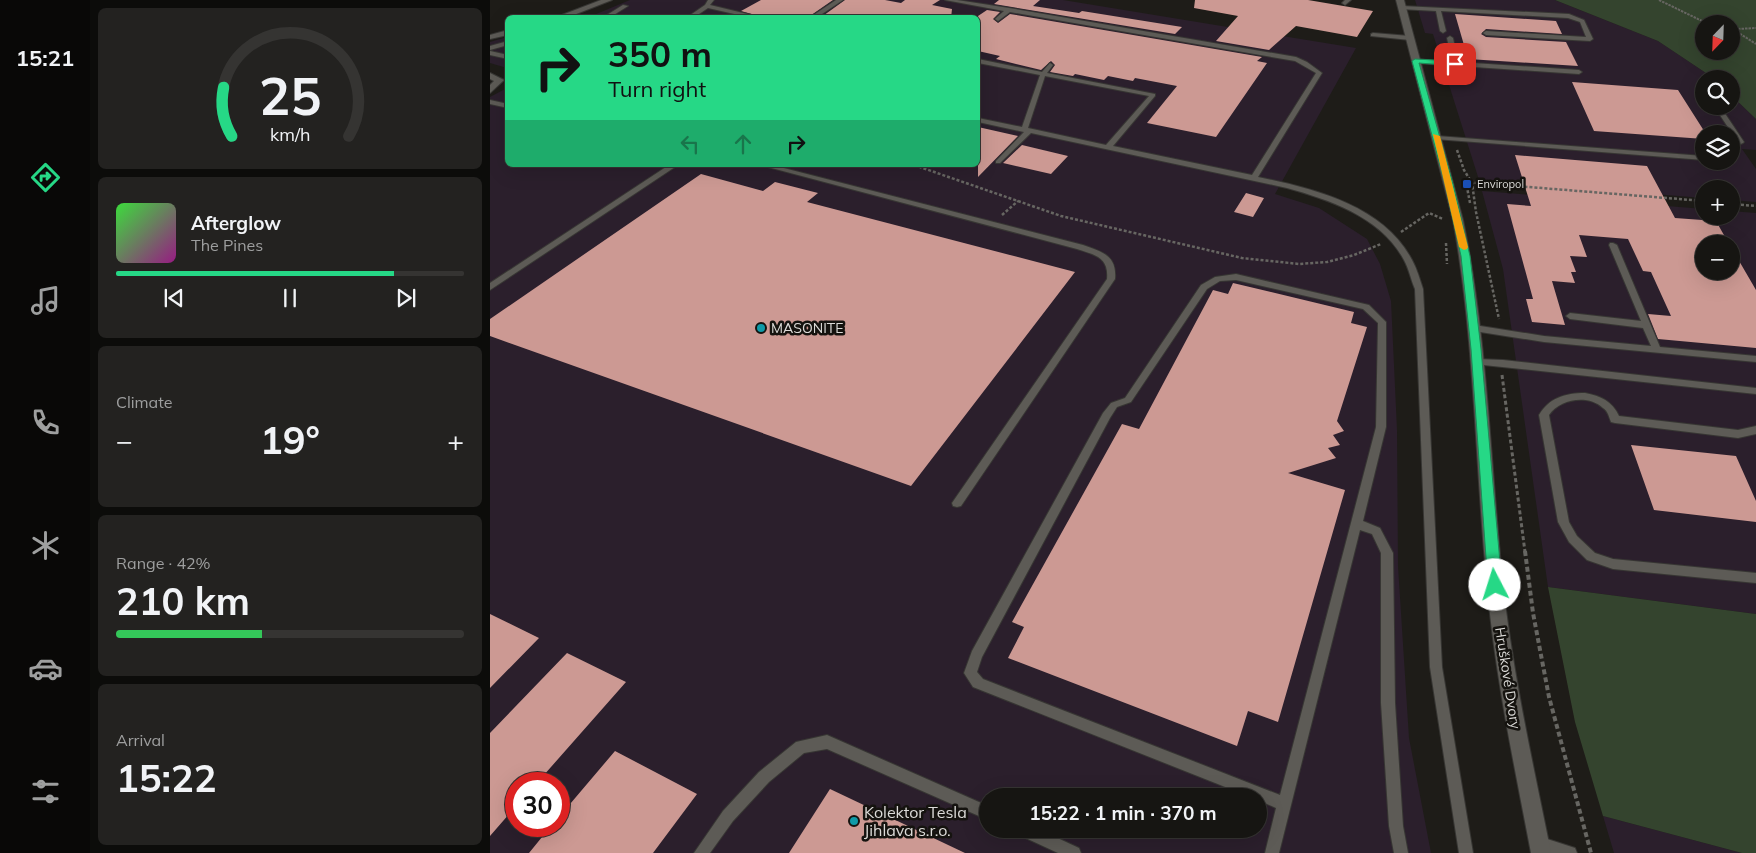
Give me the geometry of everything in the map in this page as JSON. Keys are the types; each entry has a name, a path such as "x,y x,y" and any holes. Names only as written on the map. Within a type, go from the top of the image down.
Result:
{"street":[{"path":"566,15 608,0"},
{"name":"Hruškové Dvory","path":"1401,4 1466,256 1477,362 1495,585 1503,650 1508,687 1539,848"},
{"path":"490,37 505,33"},
{"path":"490,76 500,80 490,90"}],"lane":[{"path":"692,15 712,0"},
{"path":"816,15 840,0"},
{"path":"948,0 1095,23 1296,59 1305,63 1318,73 1254,178"},
{"path":"1401,4 1438,10 1569,16 1582,21 1590,39 1486,33"},
{"path":"609,15 625,6"},
{"path":"706,6 748,15"},
{"path":"998,19 1009,10"},
{"path":"1438,10 1443,31"},
{"path":"1085,32 1095,23"},
{"path":"1373,35 1410,38"},
{"path":"1450,38 1455,64"},
{"path":"490,48 505,44"},
{"path":"490,53 505,57"},
{"path":"980,61 1153,94 1108,147"},
{"path":"1415,61 1579,72"},
{"path":"998,162 1026,130 1043,74 1050,65"},
{"path":"490,102 505,105"},
{"path":"980,120 1312,191 1350,206 1391,236 1408,258 1415,274 1418,289 1436,667 1466,853"},
{"path":"1437,138 1695,157"},
{"path":"490,287 671,167"},
{"path":"772,167 1080,247 1100,254 1110,262 1112,270 1110,279 957,503"},
{"path":"1613,245 1656,348"},
{"path":"1272,853 1285,804 1356,524 1380,427 1382,322 1366,307 1236,277 1218,279 1204,287 1128,400 1114,405 1106,416 976,655 970,673 978,683 1285,804"},
{"path":"1570,316 1646,325"},
{"path":"1474,328 1501,334 1756,359"},
{"path":"1477,362 1502,362 1756,391"},
{"path":"1756,430 1738,434 1615,419 1612,410 1603,402 1578,396 1564,399 1552,405 1544,415 1564,522 1573,539 1591,557 1613,564 1756,578"},
{"path":"1356,524 1376,531 1387,553 1388,703 1396,826 1401,853"},
{"path":"701,853 728,816 764,777 801,747 827,742 979,809"},
{"path":"1042,838 1074,853"},
{"path":"1539,848 1570,853"}],"path":[{"path":"1659,0 1695,18"},
{"path":"1740,29 1756,28"},
{"path":"1740,34 1756,44"},
{"path":"1454,139 1464,170 1472,183 1476,196 1476,212 1501,334"},
{"path":"920,167 1084,222 1228,255 1274,263 1305,264 1346,258 1367,251 1388,240 1385,237 1400,232 1430,213 1443,219 1471,221 1469,210 1470,196 1466,182 1695,200"},
{"path":"1003,214 1019,201"},
{"path":"1740,205 1756,206"},
{"path":"1502,362 1502,375 1533,613 1550,697 1591,853"}],"shaded area":[{"path":"630,0 1063,0 1356,48 1275,194 1319,208 1367,239 1380,264 1391,301 1397,430 1398,566 1409,738 1431,853 490,853 490,97 505,89 505,167 980,167 980,15 594,15"},
{"path":"1415,0 1555,0 1658,41 1702,70 1695,70 1695,115 1740,115 1740,104 1756,119 1756,150 1742,149 1756,169 1756,202 1740,201 1740,180 1695,180 1695,197 1479,180 1433,34 1425,33"},
{"path":"505,38 505,67 490,63 490,42"},
{"path":"1482,191 1695,208 1695,225 1740,225 1740,212 1756,213 1756,614 1548,587 1503,269"},
{"path":"1603,816 1742,853 1614,853"}],"green space":[{"path":"1555,0 1756,0 1756,119 1740,104 1740,70 1702,70 1658,41"},
{"path":"1548,587 1756,614 1756,853 1742,853 1603,816 1575,722"}],"building":[{"path":"761,0 833,0 811,15 755,15 741,11"},
{"path":"845,0 885,0 901,3 905,0 940,0 932,5 952,9 951,15 824,15"},
{"path":"999,0 1040,0 1033,6 1079,13 1082,11 1182,27 1175,34 994,4"},
{"path":"1195,0 1308,0 1373,11 1357,37 1296,26 1269,50 1216,41 1238,16 1194,8"},
{"path":"987,10 1000,12 993,19 998,23 1010,14 1262,57 1257,61 1267,63 1216,137 1147,123 1177,86 1135,78 1133,81 1108,76 1104,80 1075,74 1073,76 1050,72 1055,65 1051,61 1041,70 996,59 1000,56 980,51 980,15"},
{"path":"1455,14 1556,21 1562,34 1486,29 1481,34 1486,37 1566,42 1578,66 1468,59"},
{"path":"1572,82 1678,90 1700,125 1695,125 1695,138 1594,131"},
{"path":"980,127 1018,136 978,177 978,167 980,167"},
{"path":"1022,145 1068,156 1051,174 1003,163"},
{"path":"1515,155 1647,166 1675,218 1695,219 1695,225 1718,225 1724,235 1695,235 1695,280 1740,280 1740,262 1756,290 1756,348 1658,339 1648,314 1671,316 1651,272 1643,271 1628,239 1579,235 1587,257 1570,256 1576,272 1571,272 1575,283 1552,281 1565,325 1532,322 1526,299 1533,299 1507,204 1531,206"},
{"name":"MASONITE","path":"701,174 763,191 775,182 818,193 807,202 1075,272 911,486 490,336 490,319"},
{"path":"1246,193 1264,198 1253,217 1234,212"},
{"path":"1233,283 1354,312 1351,323 1367,327 1337,421 1344,431 1333,435 1340,445 1328,448 1336,458 1288,473 1345,490 1278,722 1248,711 1237,746 1008,658 1024,627 1012,622 1122,424 1139,429 1213,290 1228,294"},
{"path":"1631,445 1736,456 1756,501 1756,522 1654,510"},
{"path":"490,614 539,638 490,688"},
{"path":"567,653 626,682 547,772 505,772 505,819 490,836 490,733"},
{"path":"615,751 697,794 653,853 529,853 542,837 570,837 570,804"},
{"name":"Kolektor Tesla Jihlava s.r.o.","path":"830,789 965,853 789,853"}],"slow traffic":[{"path":"1436,136 1464,247"}],"place":[{"name":"Enviropol","path":"1467,184"},
{"name":"MASONITE","path":"761,328"},
{"name":"Kolektor Tesla Jihlava s.r.o.","path":"854,821"}],"route":[{"path":"1455,64 1415,61 1437,138 1466,256 1476,349 1495,585"}]}
